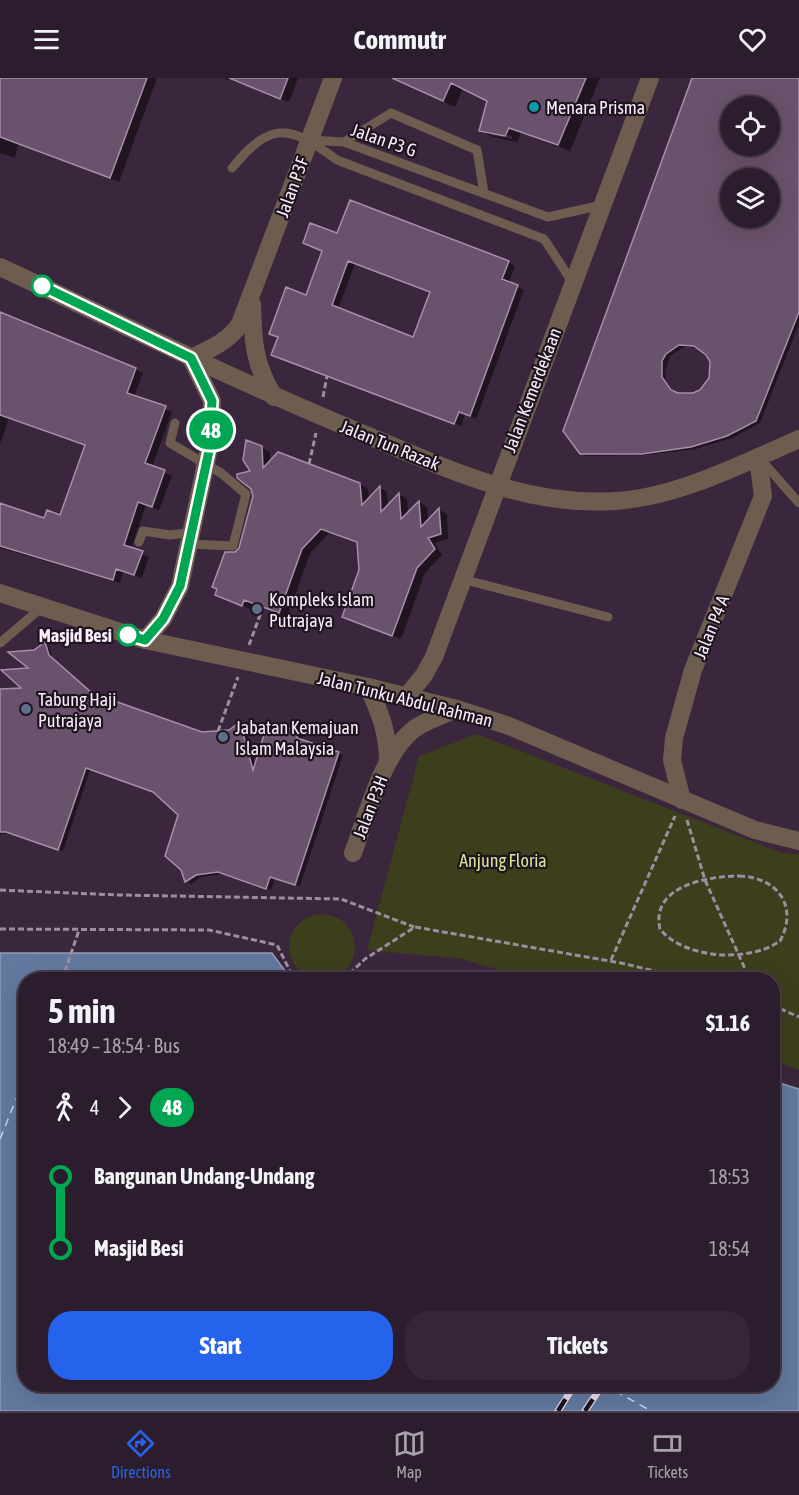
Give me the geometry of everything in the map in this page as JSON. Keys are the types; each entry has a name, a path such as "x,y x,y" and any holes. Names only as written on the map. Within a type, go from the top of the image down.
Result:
{"street":[{"name":"Jalan P3F","path":"191,358 219,345 233,334 252,297 333,78"},
{"name":"Jalan Kemerdekaan","path":"406,697 424,675 434,657 495,486 650,78"},
{"name":"Jalan Tun Razak","path":"0,267 274,397 495,486 558,500 615,501 678,488 799,439"},
{"name":"Jalan P3F","path":"252,297 255,356 260,374 274,397"},
{"path":"145,640 163,619 180,586 207,464 212,401 191,358"},
{"name":"Jalan P4 A","path":"682,800 673,767 674,738 693,670 763,496 758,457"},
{"name":"Jalan Tunku Abdul Rahman","path":"0,593 145,640 368,687 457,709 509,726 755,830 799,841"},
{"name":"Jalan P3H","path":"368,687 384,722 388,740 388,761"},
{"name":"Jalan P3H","path":"353,853 388,761 412,730 457,709"}],"lane":[{"path":"344,142 391,113 477,150 484,194"},
{"path":"232,168 244,153 267,137 282,131 309,140"},
{"name":"Jalan P3 G","path":"309,140 344,142 548,217 602,205"},
{"name":"Jalan P3 G","path":"309,140 337,160 544,239 573,283"},
{"path":"139,542 143,531 232,546 246,494 207,464 170,442 175,423"},
{"path":"758,457 799,503"},
{"path":"462,579 608,617"},
{"path":"0,643 41,608"}],"path":[{"path":"682,800 705,880 747,972"},
{"path":"611,961 682,800"},
{"path":"782,885 752,876 727,876 681,888 665,900 659,911 660,928 668,938 685,949 721,954 739,953 778,943 792,929"},
{"path":"0,890 119,895 341,899 414,927 611,961 658,972"},
{"path":"351,972 365,958 414,927"},
{"path":"0,929 209,930 277,945 290,972"},
{"path":"65,972 79,930"},
{"path":"780,1009 799,1017"}],"green space":[{"name":"Anjung Floria","path":"477,734 782,853 799,854 799,1070 780,1063 780,972 506,972 462,959 367,950 419,756"},
{"path":"315,914 329,914 341,919 350,928 355,940 355,954 345,972 299,972 289,954 289,940 294,928 303,919"}],"water":[{"path":"0,953 272,953 286,972 18,972 18,1392 780,1392 780,1083 799,1089 799,1411 0,1411"}],"building":[{"path":"0,78 147,78 110,178 0,137"},
{"path":"229,78 288,78 280,99"},
{"name":"Menara Prisma","path":"392,78 586,78 558,145 509,128 505,136 479,131 487,101 451,83 443,101"},
{"path":"692,78 799,78 799,312 756,421 727,436 691,447 642,454 580,454 563,431","holes":["679,345 694,346 706,355 710,362 709,378 700,390 693,393 678,393 671,390 662,377 662,361 666,354"]},
{"path":"350,200 509,261 502,279 518,285 470,416 459,412 454,424 271,355 278,337 269,334 286,287 306,295 322,251 303,243 310,223 337,233","holes":["348,261 430,292 413,337 332,305"]},
{"path":"0,312 136,368 127,393 166,406 145,463 165,470 152,507 138,502 124,545 143,551 134,575 116,569 113,580 0,546 0,503 44,518 47,510 60,515 85,445 0,415"},
{"path":"246,440 262,446 263,468 278,452 360,483 362,505 380,486 381,512 399,493 401,519 419,501 421,527 439,508 441,534 428,538 435,549 417,568 392,636 342,617 359,570 357,542 321,529 302,549 279,613 244,600 242,606 215,595 217,589 212,587 225,552 235,552 239,548 253,496 251,489 237,478 237,474 250,471 243,460"},
{"path":"45,642 49,655 92,693 202,732 229,730 240,722 253,770 268,722 299,731 297,738 339,752 295,885 270,877 266,889 218,872 196,875 185,882 181,870 165,856 178,815 153,792 86,768 58,850 0,832 0,689 21,688 1,670 28,668 8,652 34,650"}],"ferry route":[{"path":"0,1139 18,1095"},
{"path":"617,1392 651,1411"}],"railway":[{"path":"558,1411 570,1392"},
{"path":"585,1411 598,1392"}],"bus line":[{"name":"48","path":"42,286 191,358 212,401 209,451 180,586 163,619 145,640 128,635"}],"place":[{"name":"Menara Prisma","path":"534,107"},
{"name":"Kompleks Islam Putrajaya","path":"257,609"},
{"name":"Masjid Besi","path":"128,635"},
{"name":"Tabung Haji Putrajaya","path":"26,709"},
{"name":"Jabatan Kemajuan Islam Malaysia","path":"223,737"}]}
